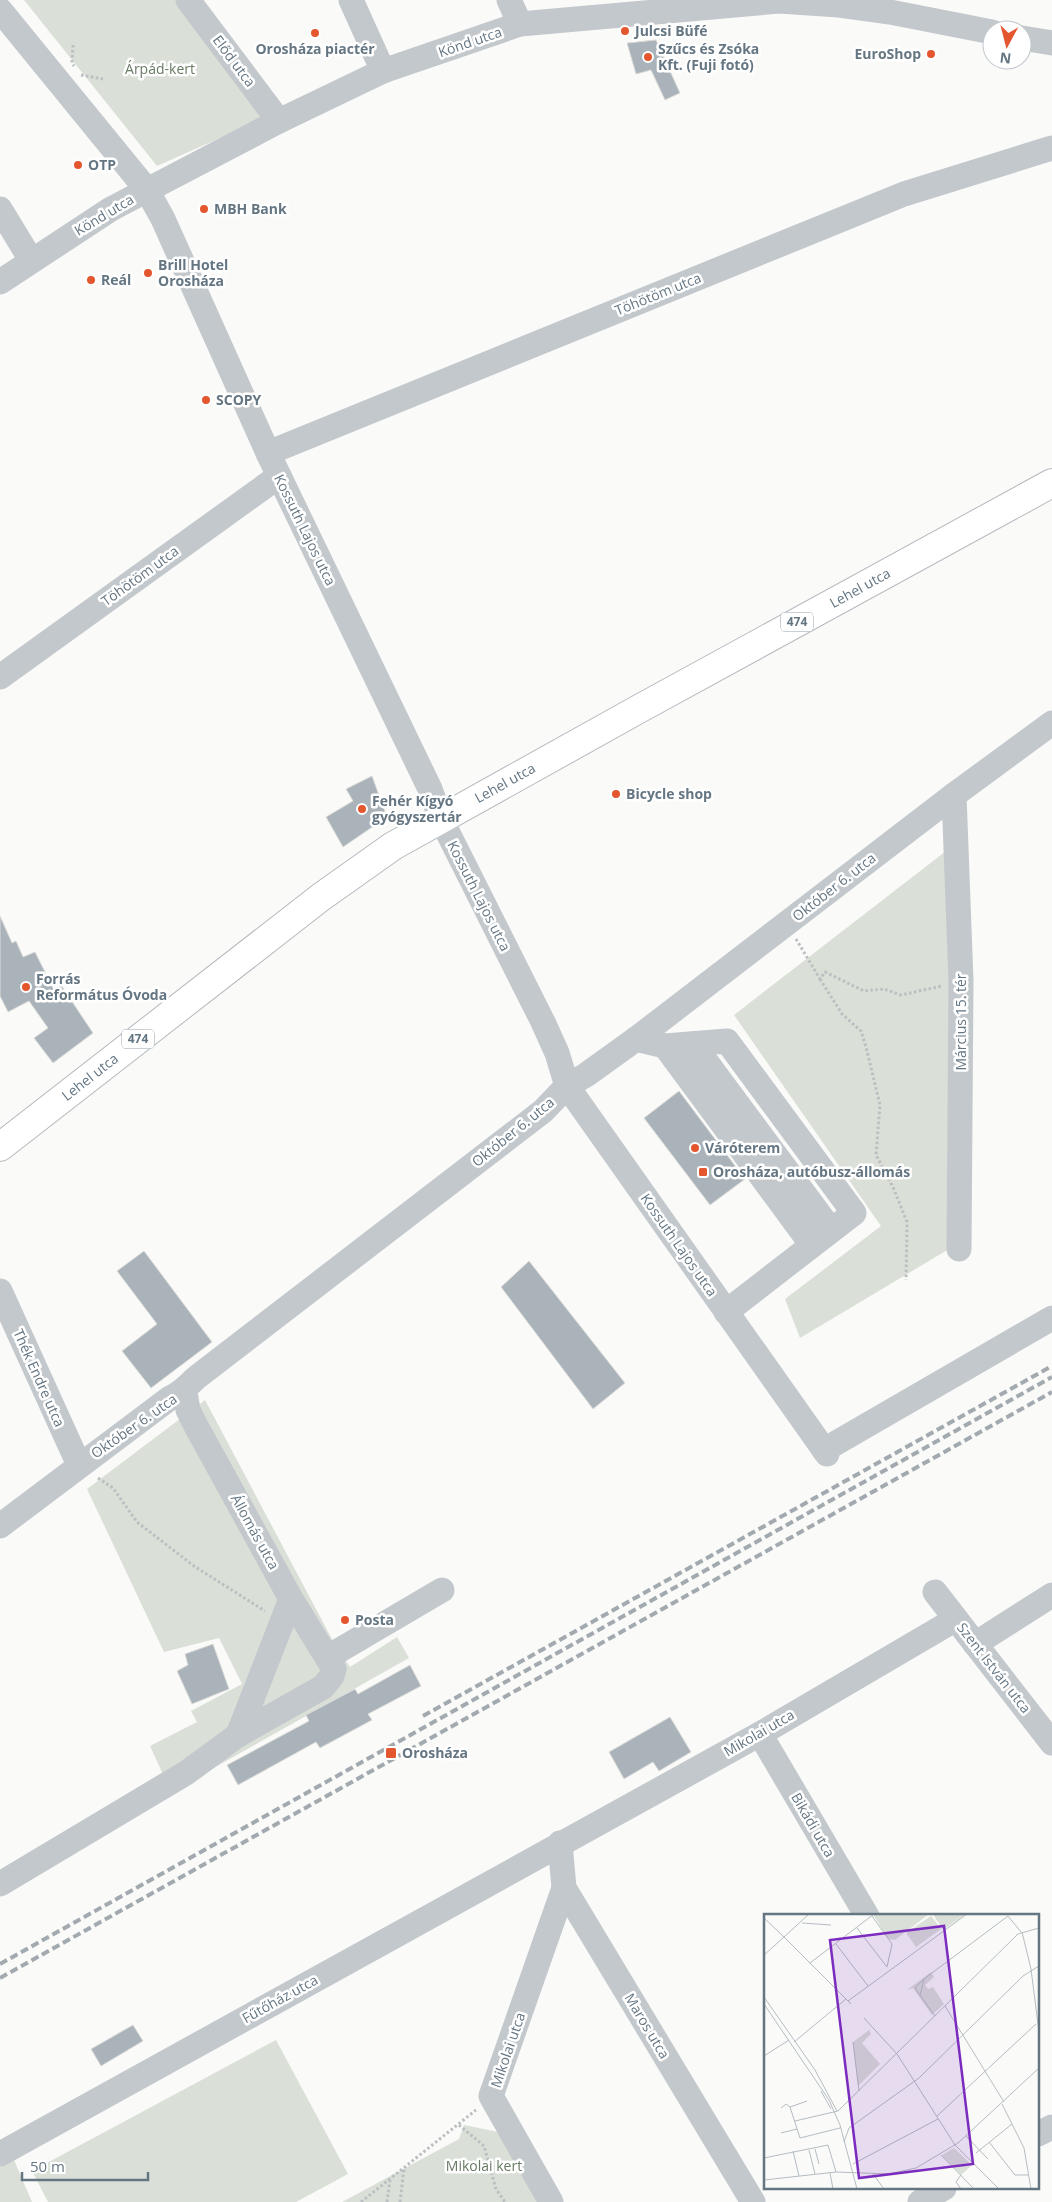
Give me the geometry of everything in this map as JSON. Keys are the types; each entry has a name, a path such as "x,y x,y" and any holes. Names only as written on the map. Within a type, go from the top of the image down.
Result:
{"main road":[{"name":"Lehel utca","path":"0,1146 321,897 393,846 1052,483"}],"street":[{"name":"Előd utca","path":"188,0 279,121"},
{"path":"351,0 383,72"},
{"path":"509,0 520,24"},
{"name":"Könd utca","path":"0,282 111,209 279,121 383,72 520,24 645,6 779,1 920,8 982,29"},
{"name":"Kossuth Lajos utca","path":"0,10 147,190 164,219 268,453 430,789 441,819 544,1022 557,1053 567,1086 825,1452 1052,1318"},
{"path":"1032,40 1052,43"},
{"name":"Töhötöm utca","path":"268,453 904,194 1052,148"},
{"path":"0,208 31,260"},
{"name":"Töhötöm utca","path":"0,677 279,476"},
{"name":"Október 6. utca","path":"0,1526 170,1398 185,1392 191,1382 224,1356 543,1112 567,1086 586,1076 636,1039 954,795 1052,723"},
{"name":"Március 15. tér","path":"954,795 961,981 959,1249"},
{"path":"636,1039 665,1046 693,1044 821,1238"},
{"path":"665,1046 821,1238"},
{"path":"726,1312 821,1238"},
{"name":"Thék Endre utca","path":"0,1291 79,1465"},
{"name":"Állomás utca","path":"185,1392 185,1401 192,1418 291,1598 331,1663"},
{"path":"0,1884 186,1773 238,1736 323,1687 332,1676 331,1663 442,1590"},
{"name":"Szent István utca","path":"935,1592 1052,1743"},
{"path":"975,1644 1052,1595"},
{"path":"238,1736 291,1598"},
{"name":"Mikolai utca","path":"560,1843 760,1734 956,1619"},
{"name":"Bikádi utca","path":"760,1734 866,1914"},
{"name":"Maros utca","path":"560,1843 564,1888 753,2202"},
{"name":"Fűtőház utca","path":"0,2154 560,1843"},
{"name":"Mikolai utca","path":"551,2202 491,2096 564,1888"},
{"path":"1040,2133 1052,2127"},
{"path":"920,2202 941,2190"}],"path":[{"path":"73,45 72,63 83,76 103,79"},
{"path":"786,924 842,1014 861,1031 880,1105 876,1155 893,1187 906,1222 906,1280"},
{"path":"820,979 825,972 864,991 884,989 901,995 961,981"},
{"path":"79,1465 113,1488 137,1522 151,1533 194,1566 281,1621"},
{"path":"361,2202 459,2125 484,2146 496,2189 505,2202"},
{"path":"400,2202 404,2168"},
{"path":"387,2202 390,2179"}],"green space":[{"name":"Árpád-kert","path":"24,0 188,0 274,114 157,166"},
{"path":"959,841 954,1246 800,1338 785,1299 881,1226 734,1015"},
{"path":"205,1400 334,1643 350,1667 397,1637 409,1658 171,1792 150,1746 197,1722 191,1711 242,1684 219,1638 164,1652 87,1489"},
{"path":"276,2040 348,2174 296,2202 48,2202 32,2171"},
{"name":"Mikolai kert","path":"464,2125 527,2138 562,2202 342,2202 459,2139"},
{"path":"14,2160 32,2202 0,2202 0,2167"}],"building":[{"name":"Szűcs és Zsóka Kft. (Fuji fotó)","path":"656,40 680,93 665,100 651,70 636,74 627,43"},
{"name":"Fehér Kígyó gyógyszertár","path":"372,776 387,817 343,847 326,817 353,801 346,789"},
{"name":"Forrás Református Óvoda","path":"0,916 12,943 16,941 23,957 35,952 54,990 61,985 93,1033 53,1063 34,1038 48,1028 29,1001 8,1012 0,996"},
{"name":"Váróterem","path":"679,1091 745,1179 710,1205 644,1118"},
{"path":"144,1251 212,1342 151,1388 122,1351 157,1324 117,1271"},
{"path":"529,1261 625,1383 593,1409 501,1287"},
{"path":"213,1644 229,1689 192,1704 177,1671 188,1665 185,1654"},
{"path":"410,1665 421,1686 368,1714 372,1720 320,1748 316,1742 238,1785 227,1765 309,1721 306,1715 355,1689 358,1694"},
{"path":"670,1717 691,1752 659,1771 653,1762 624,1779 609,1752"},
{"path":"133,2025 143,2041 101,2066 91,2049"}],"railway":[{"path":"423,1716 1052,1366"},
{"path":"0,1964 1052,1377"},
{"path":"0,1978 1052,1392"}],"place":[{"name":"Julcsi Büfé","path":"625,31"},
{"name":"Orosháza piactér","path":"315,33"},
{"name":"EuroShop","path":"931,54"},
{"name":"Szűcs és Zsóka Kft. (Fuji fotó)","path":"648,57"},
{"name":"OTP","path":"78,165"},
{"name":"MBH Bank","path":"204,209"},
{"name":"Brill Hotel Orosháza","path":"148,273"},
{"name":"Reál","path":"91,280"},
{"name":"SCOPY","path":"206,400"},
{"name":"Bicycle shop","path":"616,794"},
{"name":"Fehér Kígyó gyógyszertár","path":"362,809"},
{"name":"Forrás Református Óvoda","path":"26,987"},
{"name":"Váróterem","path":"695,1148"},
{"name":"Orosháza, autóbusz-állomás","path":"703,1172"},
{"name":"Posta","path":"345,1620"},
{"name":"Orosháza","path":"391,1753"}]}
